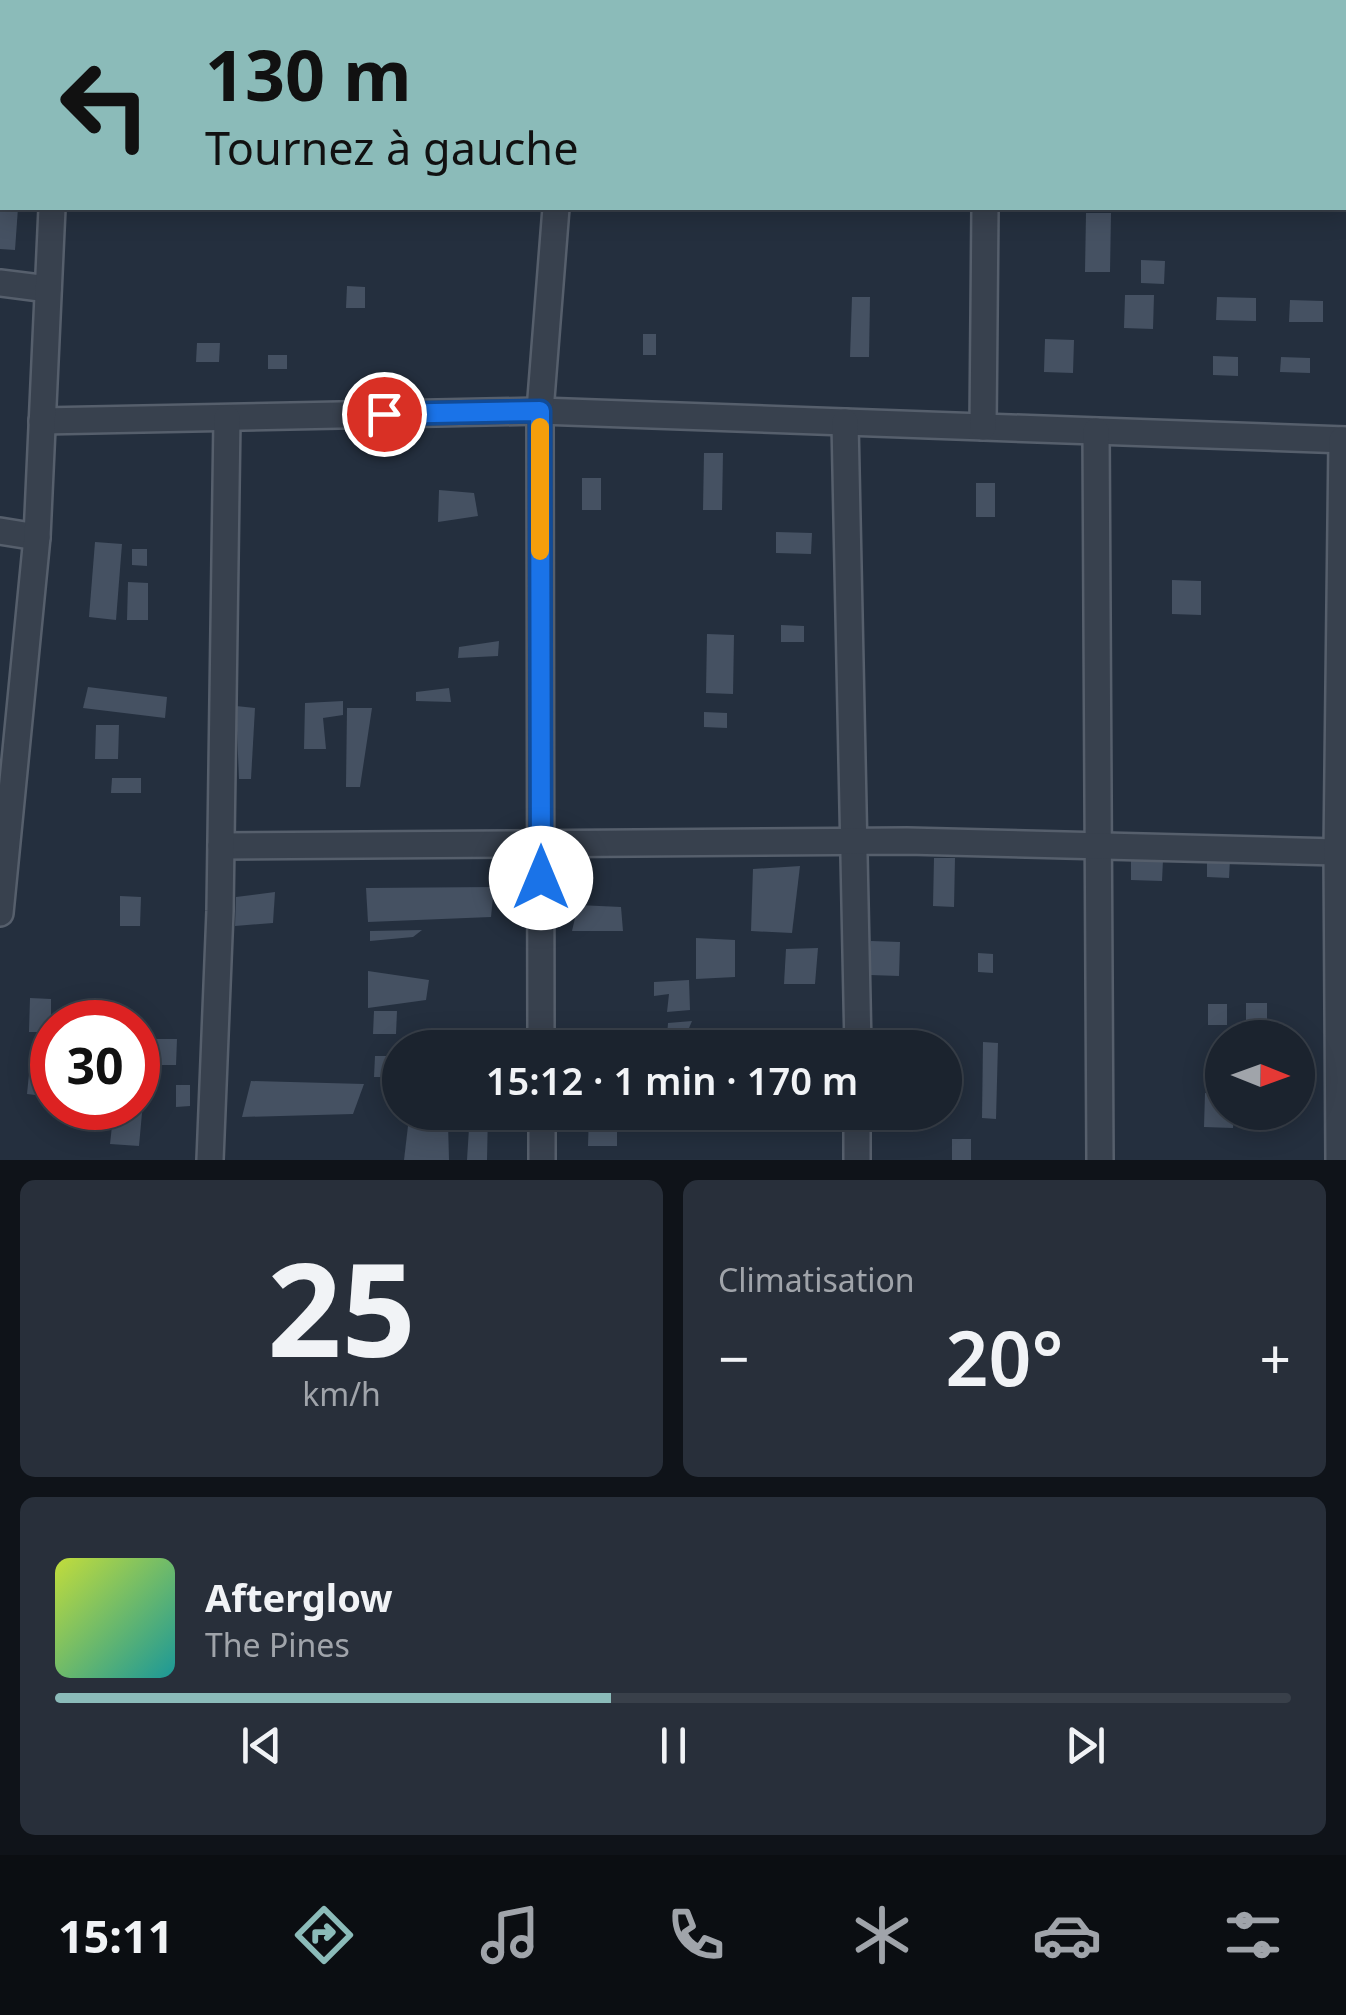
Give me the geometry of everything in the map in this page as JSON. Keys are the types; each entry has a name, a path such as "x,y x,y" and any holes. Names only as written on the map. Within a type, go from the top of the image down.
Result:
{"street":[{"path":"0,913 8,751 37,536 52,210"},
{"path":"542,1030 540,411 556,210"},
{"path":"983,427 984,210"},
{"path":"0,283 48,290"},
{"path":"42,421 540,411 1344,440 1338,852 1339,1160"},
{"path":"210,1160 221,846 228,418"},
{"path":"845,422 858,1030"},
{"path":"1096,431 1100,1160"},
{"path":"0,531 37,536"},
{"path":"221,846 855,842 1338,852"},
{"path":"542,1130 542,1160"},
{"path":"856,1160 857,1130"}],"building":[{"path":"0,210 18,210 15,250 0,249"},
{"path":"1086,213 1111,213 1110,272 1085,272"},
{"path":"1141,260 1165,261 1164,284 1141,283"},
{"path":"347,286 365,287 365,308 346,308"},
{"path":"1125,295 1154,295 1153,329 1124,328"},
{"path":"852,297 870,297 869,357 850,357"},
{"path":"1217,297 1256,298 1256,321 1216,320"},
{"path":"1290,300 1323,301 1323,322 1289,322"},
{"path":"643,334 656,334 656,355 643,355"},
{"path":"1045,339 1074,340 1073,373 1044,372"},
{"path":"197,343 220,343 219,362 196,362"},
{"path":"268,355 287,355 287,369 268,369"},
{"path":"1213,356 1238,357 1238,376 1213,375"},
{"path":"1281,357 1310,358 1310,373 1280,372"},
{"path":"704,453 723,453 722,510 703,510"},
{"path":"582,478 601,478 601,510 582,510"},
{"path":"976,483 995,483 995,517 976,517"},
{"path":"439,490 474,493 478,516 438,522"},
{"path":"776,532 812,533 811,554 776,553"},
{"path":"95,542 122,544 116,620 89,617"},
{"path":"132,549 147,549 147,566 132,565"},
{"path":"1172,580 1201,581 1201,615 1172,614"},
{"path":"128,582 148,583 148,620 127,620"},
{"path":"781,625 804,626 804,642 781,642"},
{"path":"707,634 734,635 733,694 706,693"},
{"path":"499,641 498,656 458,658 459,647"},
{"path":"88,687 167,697 165,718 83,708"},
{"path":"449,688 451,702 416,701 416,692"},
{"path":"343,701 343,715 323,718 326,749 304,749 305,703"},
{"path":"236,706 255,708 251,779 239,779"},
{"path":"347,708 372,708 360,787 346,787"},
{"path":"704,712 727,713 727,728 704,727"},
{"path":"96,725 119,725 118,759 95,759"},
{"path":"112,778 141,778 141,793 111,793"},
{"path":"934,858 955,858 954,907 933,906"},
{"path":"1207,858 1230,859 1229,878 1207,877"},
{"path":"1131,859 1163,860 1162,881 1131,880"},
{"path":"800,866 792,933 751,931 753,869"},
{"path":"494,887 491,917 368,922 366,888"},
{"path":"275,892 273,923 235,926 236,897"},
{"path":"120,896 141,897 140,926 120,926"},
{"path":"578,905 621,907 623,931 572,931"},
{"path":"422,930 413,937 370,941 370,931"},
{"path":"696,938 735,940 735,977 696,979"},
{"path":"871,941 900,942 899,976 870,975"},
{"path":"818,948 815,984 784,984 786,949"},
{"path":"978,953 993,954 993,973 978,972"},
{"path":"368,971 429,980 426,1000 368,1008"},
{"path":"689,980 690,1010 667,1012 669,994 654,996 654,982"},
{"path":"1246,1003 1267,1003 1267,1020 1246,1020"},
{"path":"1208,1004 1227,1004 1227,1020 1208,1020"},
{"path":"374,1011 397,1011 396,1030 373,1034"},
{"path":"692,1021 688,1030 668,1030 668,1023"},
{"path":"160,1039 177,1039 176,1065 160,1065"},
{"path":"983,1042 998,1043 996,1119 982,1118"},
{"path":"375,1056 382,1056 382,1077 374,1077"},
{"path":"251,1081 364,1084 353,1114 242,1117"},
{"path":"176,1085 190,1085 190,1106 176,1107"},
{"path":"112,1130 140,1130 139,1146 110,1144"},
{"path":"408,1130 448,1130 449,1160 404,1160"},
{"path":"469,1130 488,1130 487,1160 467,1160"},
{"path":"588,1130 617,1130 617,1146 588,1146"},
{"path":"952,1139 971,1139 971,1160 952,1160"}],"slow traffic":[{"path":"540,427 540,551"}],"route":[{"path":"384,414 540,411 541,878"}]}
